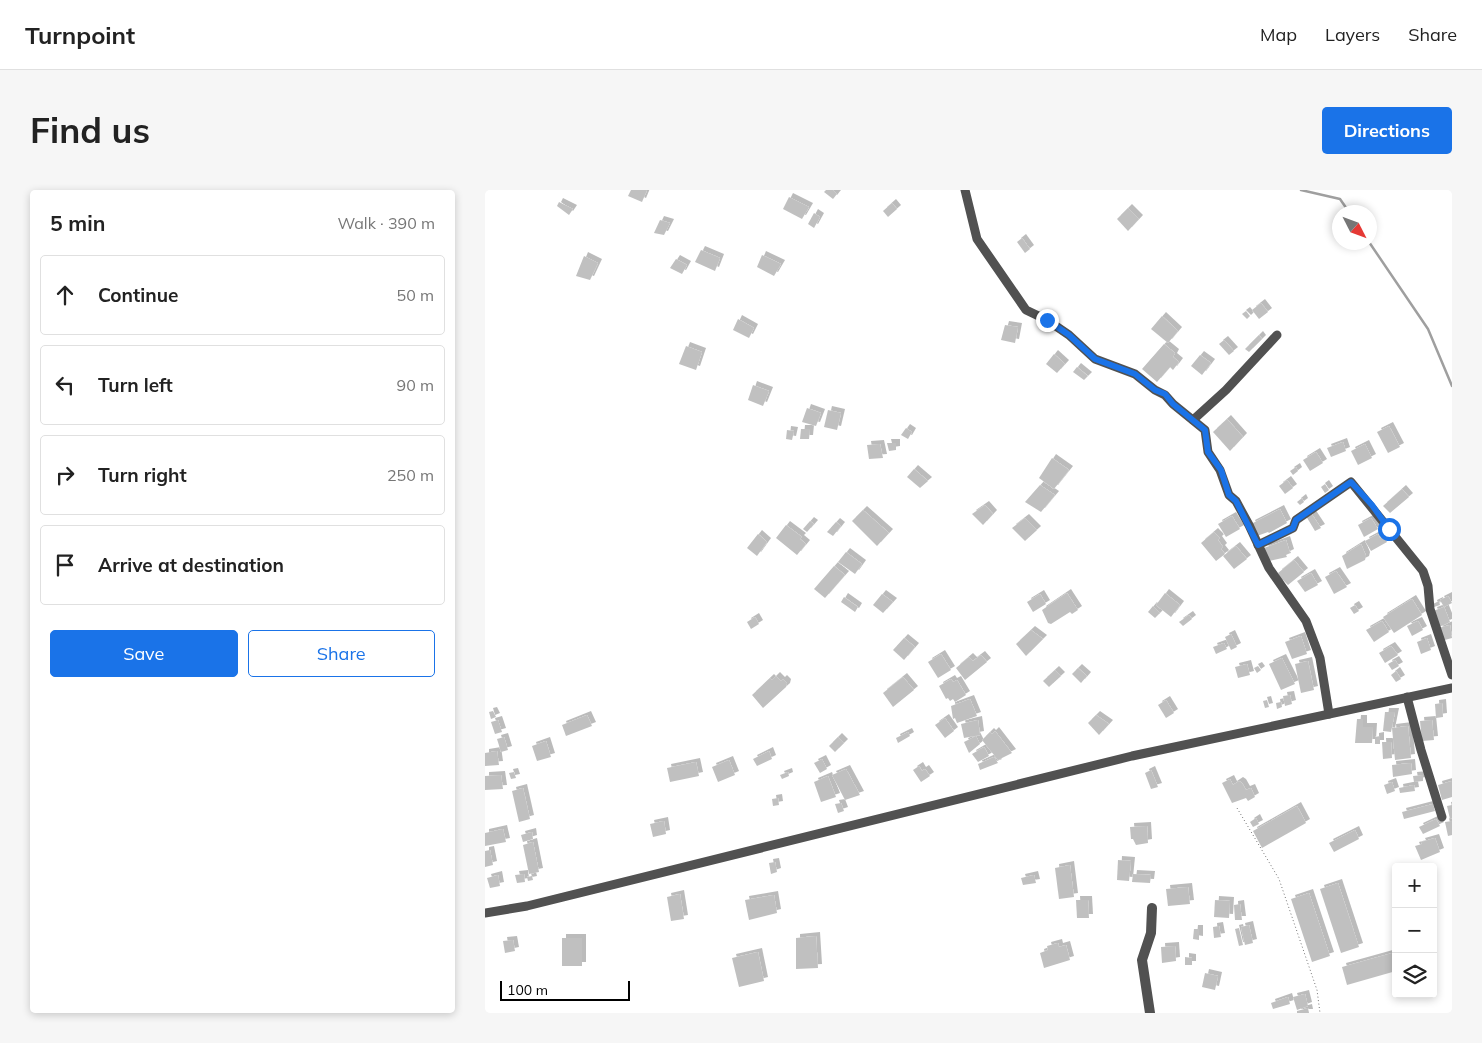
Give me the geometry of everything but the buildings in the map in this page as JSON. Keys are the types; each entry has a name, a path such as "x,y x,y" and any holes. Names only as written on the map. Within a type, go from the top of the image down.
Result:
{"street":[{"path":"965,190 977,239 1026,310 1047,320 1069,335 1095,359 1135,374 1155,390 1165,394 1205,430 1208,452 1221,470 1229,495 1236,501 1269,568 1306,621 1320,658 1329,714"},
{"path":"1193,420 1226,390 1277,335"},
{"path":"1258,545 1293,528 1296,520 1351,482 1423,571 1428,586 1430,609 1452,675"},
{"path":"485,913 547,901 1132,756 1452,688"},
{"path":"1407,697 1421,750 1443,817"},
{"path":"1150,1013 1142,960 1151,933 1153,908"}],"path":[{"path":"1237,808 1279,879 1317,990 1320,1013"}],"waterway":[{"path":"1301,190 1340,199 1344,205"},
{"path":"1374,250 1428,329 1452,386"}],"route":[{"path":"1047,320 1069,335 1095,359 1135,374 1155,390 1165,394 1173,404 1205,430 1208,452 1221,470 1229,495 1236,501 1258,545 1293,528 1296,520 1351,482 1372,505 1389,529"}]}
